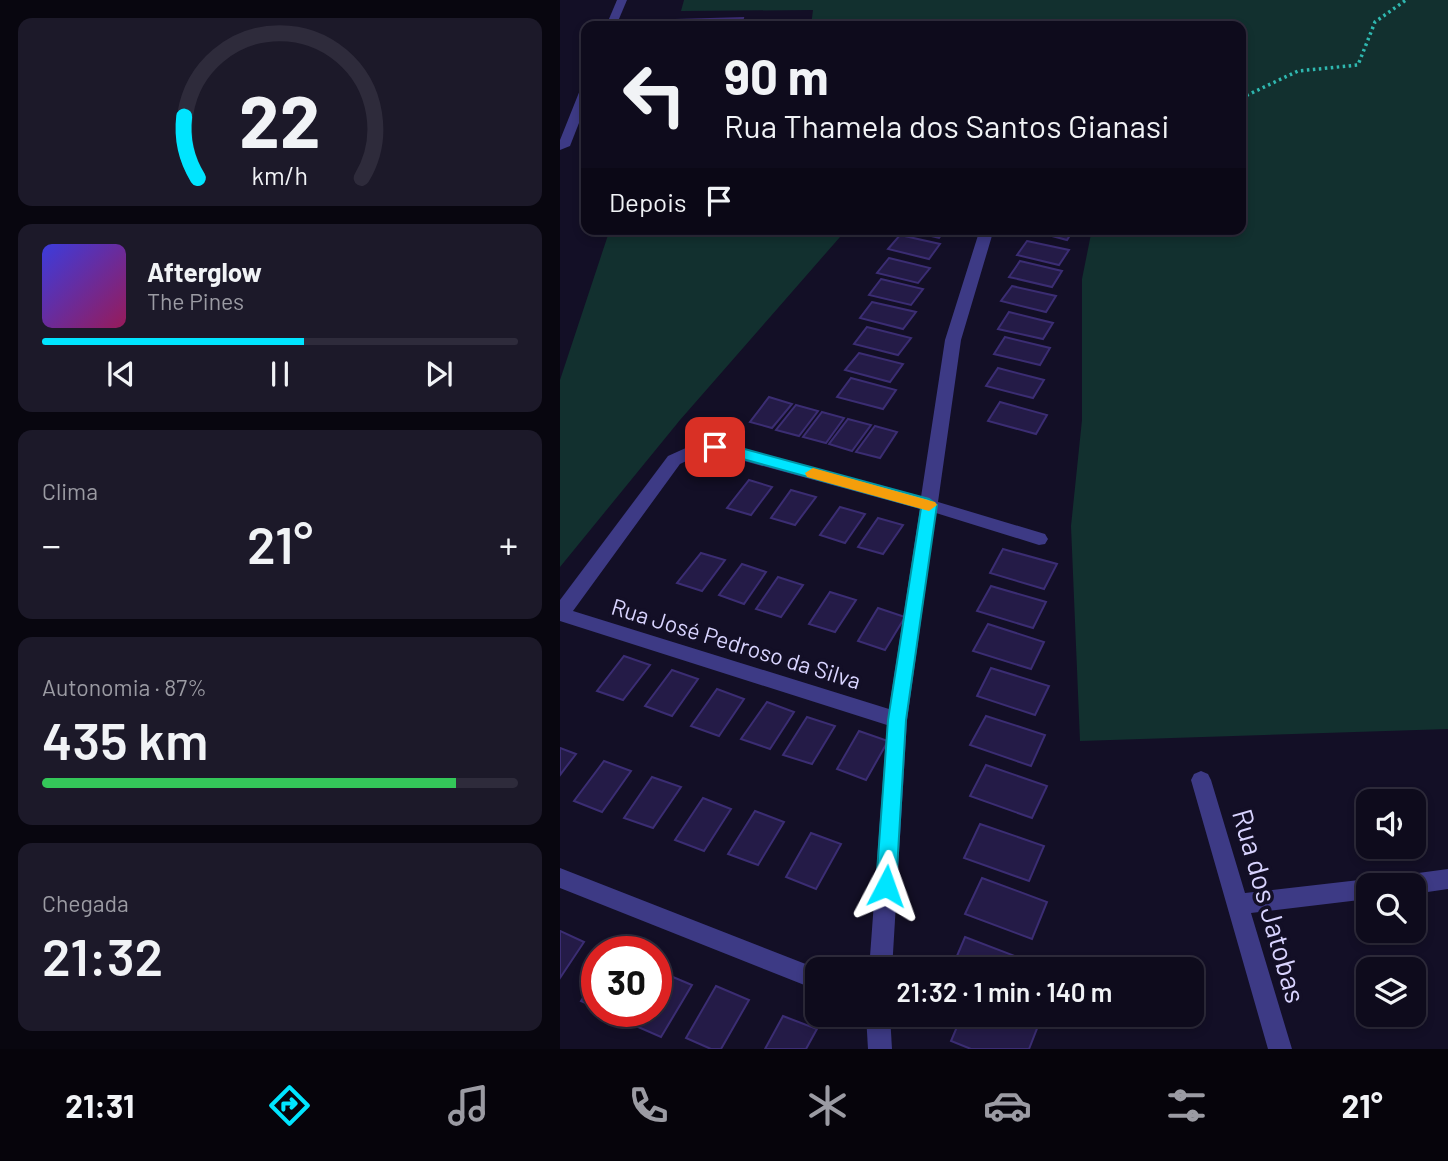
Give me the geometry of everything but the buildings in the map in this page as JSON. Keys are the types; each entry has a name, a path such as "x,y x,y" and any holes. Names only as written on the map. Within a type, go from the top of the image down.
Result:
{"street":[{"path":"613,21 622,0"},
{"path":"560,146 564,146 581,103"},
{"path":"881,957 897,720 953,340 985,235"},
{"path":"560,614 674,460 685,453 715,447 929,505 1038,539"},
{"name":"Rua José Pedroso da Silva","path":"560,614 897,720"},
{"name":"Rua dos Jatobas","path":"1201,779 1280,1049"},
{"path":"560,878 805,974"},
{"path":"1426,883 1448,880"},
{"path":"1239,904 1356,890"},
{"path":"879,1027 880,1049"}],"path":[{"path":"1246,95 1288,74 1308,69 1342,69 1357,65 1375,22 1406,0"}],"green space":[{"path":"684,0 1448,0 1448,729 1080,741 1071,526 1082,420 1082,279 1091,235 1246,235 1246,21 812,21 813,10 681,11"},
{"path":"608,235 842,235 680,420 560,567 560,380"}],"slow traffic":[{"path":"813,473 929,505"}],"route":[{"path":"715,447 929,505 897,720 886,886"}]}
